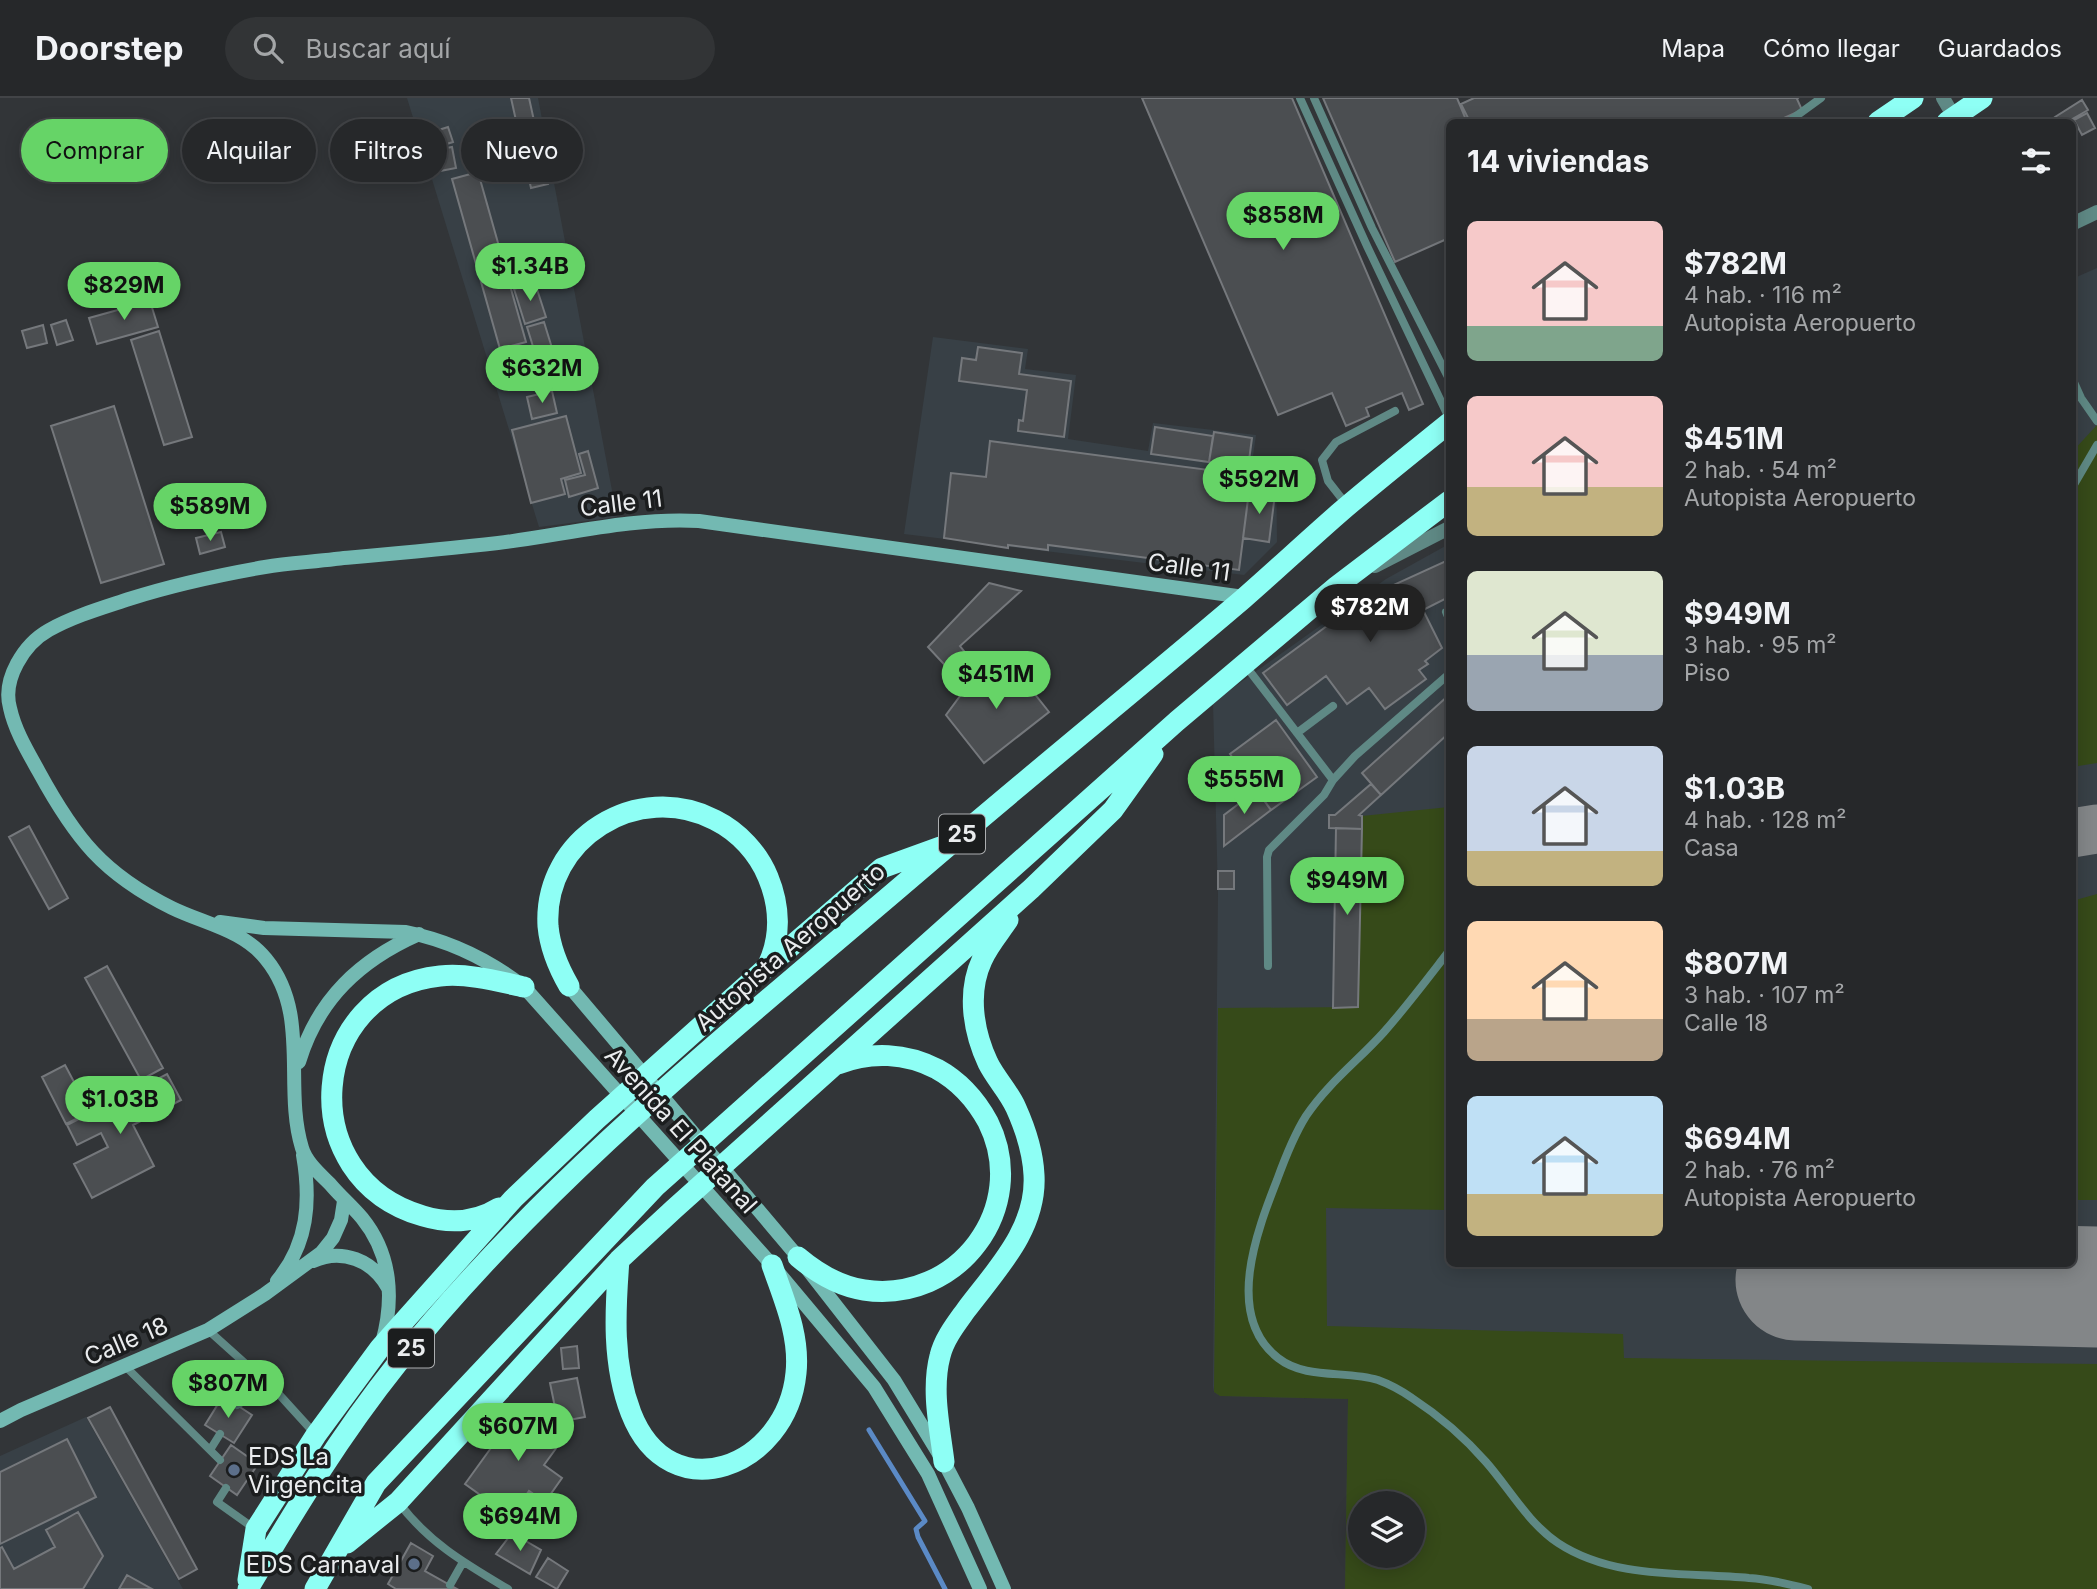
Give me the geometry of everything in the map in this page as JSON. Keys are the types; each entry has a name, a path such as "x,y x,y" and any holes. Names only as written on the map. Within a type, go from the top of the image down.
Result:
{"highway":[{"path":"1882,119 1913,98"},
{"path":"1956,119 1982,98"},
{"name":"Autopista Aeropuerto","path":"247,1589 314,1478 362,1409 398,1362 456,1295 530,1216 682,1074 1446,424"},
{"name":"25","path":"315,1589 376,1483 655,1187 1177,721 1337,586 1446,503"},
{"path":"334,1554 398,1502 619,1260 1031,889 1113,810 1177,721"},
{"path":"569,986 554,956 548,924 550,900 557,876 574,848 598,826 628,812 652,807 676,807 708,816 736,833 758,858 772,887 778,920 774,952 767,967"},
{"path":"247,1589 256,1529 316,1435 380,1348 513,1199 597,1119 882,868 951,843"},
{"path":"944,1462 937,1398 940,1354 952,1330 1016,1243 1031,1210 1034,1176 1028,1143 1016,1107 988,1063 975,1022 972,997 982,960 1031,889"},
{"path":"513,1199 483,1217 466,1221 429,1218 395,1206 366,1184 345,1154 333,1119 331,1101 332,1083 341,1048 350,1032 374,1004 404,985 440,976 458,975 524,987"},
{"path":"798,1256 828,1278 853,1288 880,1292 916,1287 932,1281 962,1261 985,1232 998,1199 999,1162 990,1128 971,1097 944,1073 911,1059 874,1055 839,1063 825,1073"},
{"path":"619,1260 615,1342 622,1383 631,1413 643,1435 658,1452 677,1464 700,1470 723,1468 744,1459 775,1432 787,1405 796,1374 796,1346 793,1323 772,1265"}],"main road":[{"name":"Calle 11","path":"20,657 32,642 47,631 88,612 171,586 268,566 500,543 637,523 677,520 1244,597"},
{"name":"Avenida El Platanal","path":"20,657 10,680 8,705 23,744 74,831 94,855 133,887 177,910 247,940 268,961 281,983 295,1037 293,1094 296,1126 303,1153 363,1219 377,1241 386,1266 390,1292 388,1321 380,1348"},
{"name":"Avenida El Platanal","path":"201,919 264,928 419,934 458,947 485,960 524,987 772,1265 874,1387 928,1475 980,1589"},
{"path":"295,1077 304,1045 313,1027 339,990 376,957 419,934"},
{"name":"Avenida El Platanal","path":"569,986 798,1256 894,1380 944,1462 1004,1589"},
{"name":"Calle 18","path":"265,1294 285,1271 299,1244 307,1214 308,1184 303,1153"},
{"name":"Calle 18","path":"0,1421 208,1330 265,1294 321,1252 333,1238 341,1220 344,1201"},
{"path":"306,1264 329,1256 354,1258 376,1271 390,1292"}],"street":[{"path":"1943,98 1952,119"},
{"path":"2076,222 2097,212"},
{"path":"1337,586 1446,530"}],"lane":[{"path":"1300,98 1446,415"},
{"path":"1314,98 1372,228 1446,373"},
{"path":"1792,119 1821,98"},
{"path":"2076,387 2097,421"},
{"path":"1348,506 1328,481 1322,460 1336,442 1395,411"},
{"path":"2076,481 2097,445"},
{"path":"1245,665 1333,780"},
{"path":"1268,966 1269,850 1324,795 1355,755 1446,677"},
{"path":"1297,733 1333,706"},
{"path":"1446,955 1384,1032 1327,1088 1306,1116 1289,1150 1265,1210 1251,1259 1248,1289 1251,1315 1260,1338 1278,1359 1304,1370 1377,1380 1412,1398 1454,1430 1485,1461 1540,1528 1579,1555 1616,1567 1649,1572 1752,1578 1808,1589"},
{"path":"208,1330 276,1391 316,1435"},
{"path":"125,1366 220,1460"},
{"path":"237,1405 261,1390 276,1391"},
{"path":"210,1450 220,1434"},
{"path":"226,1488 217,1502 256,1529"},
{"path":"398,1502 413,1522 436,1544 508,1589"},
{"path":"450,1585 463,1562"}],"shaded area":[{"path":"407,98 538,98 542,119 461,119 461,182 554,182 617,517 539,527 433,182 447,182 447,119 413,119"},
{"path":"2097,268 2097,1589 1345,1589 1348,1399 1220,1396 1214,1392 1213,1386 1218,894 1213,702 1386,579 1446,546 1446,1267 2076,1267 2076,277"},
{"path":"933,337 1028,349 1025,369 1076,375 1068,439 1148,451 1153,423 1256,435 1253,456 1276,461 1277,542 1244,575 904,534"},
{"path":"86,1417 183,1589 0,1589 0,1456"}],"green space":[{"path":"2097,425 2097,763 2076,766 2076,448"},
{"path":"1446,807 1446,1210 1326,1208 1327,1326 1623,1334 1624,1358 2097,1364 2097,1589 1345,1589 1348,1399 1220,1396 1214,1392 1218,1008 1358,1007 1362,816"},
{"path":"2097,894 2097,1200 2076,1200 2076,900"}],"building":[{"path":"511,98 529,98 534,119 516,119"},
{"path":"1142,98 1292,98 1423,404 1409,410 1402,393 1366,408 1369,416 1346,426 1332,393 1278,415"},
{"path":"1323,98 1457,98 1466,119 1446,119 1446,239 1395,262"},
{"path":"1474,98 1798,98 1802,110 1782,119 1468,119 1461,104"},
{"path":"2082,100 2088,110 2072,119 2055,117"},
{"path":"2087,113 2095,128 2082,135 2076,119"},
{"path":"447,127 453,142 447,144"},
{"path":"452,147 456,168 447,170 447,148"},
{"path":"461,177 461,182 481,182 526,342 500,349 452,179"},
{"path":"530,182 548,182 548,184 531,188"},
{"path":"535,283 546,317 525,324 514,289"},
{"path":"150,301 158,327 97,344 89,318"},
{"path":"66,320 73,340 57,345 51,325"},
{"path":"544,322 552,348 535,353 527,327"},
{"path":"43,325 47,343 27,348 22,331"},
{"path":"159,331 192,437 164,445 131,340"},
{"path":"978,347 1022,353 1019,374 1071,381 1064,437 1018,431 1019,420 1023,421 1027,390 959,381 962,358 976,360"},
{"path":"553,351 559,370 542,375 536,357"},
{"path":"552,391 557,413 532,419 527,397"},
{"path":"114,406 164,564 101,583 51,426"},
{"path":"566,416 581,473 561,479 565,494 531,503 512,430"},
{"path":"1155,427 1213,436 1209,462 1151,454"},
{"path":"1214,432 1252,438 1248,468 1209,462"},
{"path":"990,441 1209,470 1208,478 1250,484 1239,570 1048,545 1048,550 1008,545 1008,548 944,538 951,473 986,477"},
{"path":"588,451 598,488 569,497 565,480 585,475 579,454"},
{"path":"1249,491 1275,494 1269,542 1243,538"},
{"path":"221,532 225,547 200,554 196,538"},
{"path":"1446,561 1446,598 1423,610 1442,648 1425,661 1428,664 1419,670 1426,679 1385,709 1369,688 1347,704 1326,676 1287,705 1263,673 1365,598"},
{"path":"989,583 1021,591 960,646 983,675 966,688 928,647"},
{"path":"1011,664 1049,712 984,763 946,715 966,688 983,675"},
{"path":"1446,698 1446,736 1381,795 1362,773"},
{"path":"1276,720 1317,777 1271,810 1230,754"},
{"path":"1371,784 1381,795 1359,815 1362,816 1362,829 1329,828 1329,815 1335,815"},
{"path":"1257,790 1271,810 1224,846 1224,815"},
{"path":"29,826 68,898 49,909 9,837"},
{"path":"1336,828 1362,829 1358,1007 1333,1008"},
{"path":"1218,871 1234,871 1234,889 1218,889"},
{"path":"107,966 163,1068 141,1080 85,978"},
{"path":"65,1065 90,1112 66,1124 42,1077"},
{"path":"167,1074 181,1100 133,1125 154,1166 92,1198 74,1164 108,1147 101,1133 77,1145 67,1125"},
{"path":"577,1346 579,1368 563,1369 561,1348"},
{"path":"577,1378 585,1417 558,1422 550,1383"},
{"name":"EDS La Virgencita","path":"223,1396 252,1415 234,1443 205,1425"},
{"path":"522,1405 565,1436 544,1465 562,1478 545,1502 529,1491 511,1517 465,1484"},
{"path":"110,1407 197,1569 179,1579 88,1418"},
{"path":"67,1439 96,1497 0,1544 0,1472"},
{"name":"EDS La Virgencita","path":"231,1445 258,1464 237,1495 210,1476"},
{"path":"78,1512 103,1556 83,1589 0,1589 0,1548 2,1547 14,1569 55,1547 46,1530"},
{"path":"512,1533 541,1550 530,1574 496,1554"},
{"name":"EDS Carnaval","path":"411,1543 433,1556 425,1571 457,1589 396,1589 388,1584"},
{"path":"548,1558 568,1571 557,1589 536,1577"},
{"path":"127,1575 152,1589 119,1589"}],"waterway":[{"path":"869,1430 925,1521 916,1529 918,1537 945,1589"}],"taxiway":[{"path":"2076,832 2097,829"},
{"path":"1894,1267 1917,1276 1967,1284"}],"runway":[{"path":"1796,1280 2097,1287"}],"place":[{"name":"EDS La Virgencita","path":"234,1470"},
{"name":"EDS Carnaval","path":"414,1564"}]}
